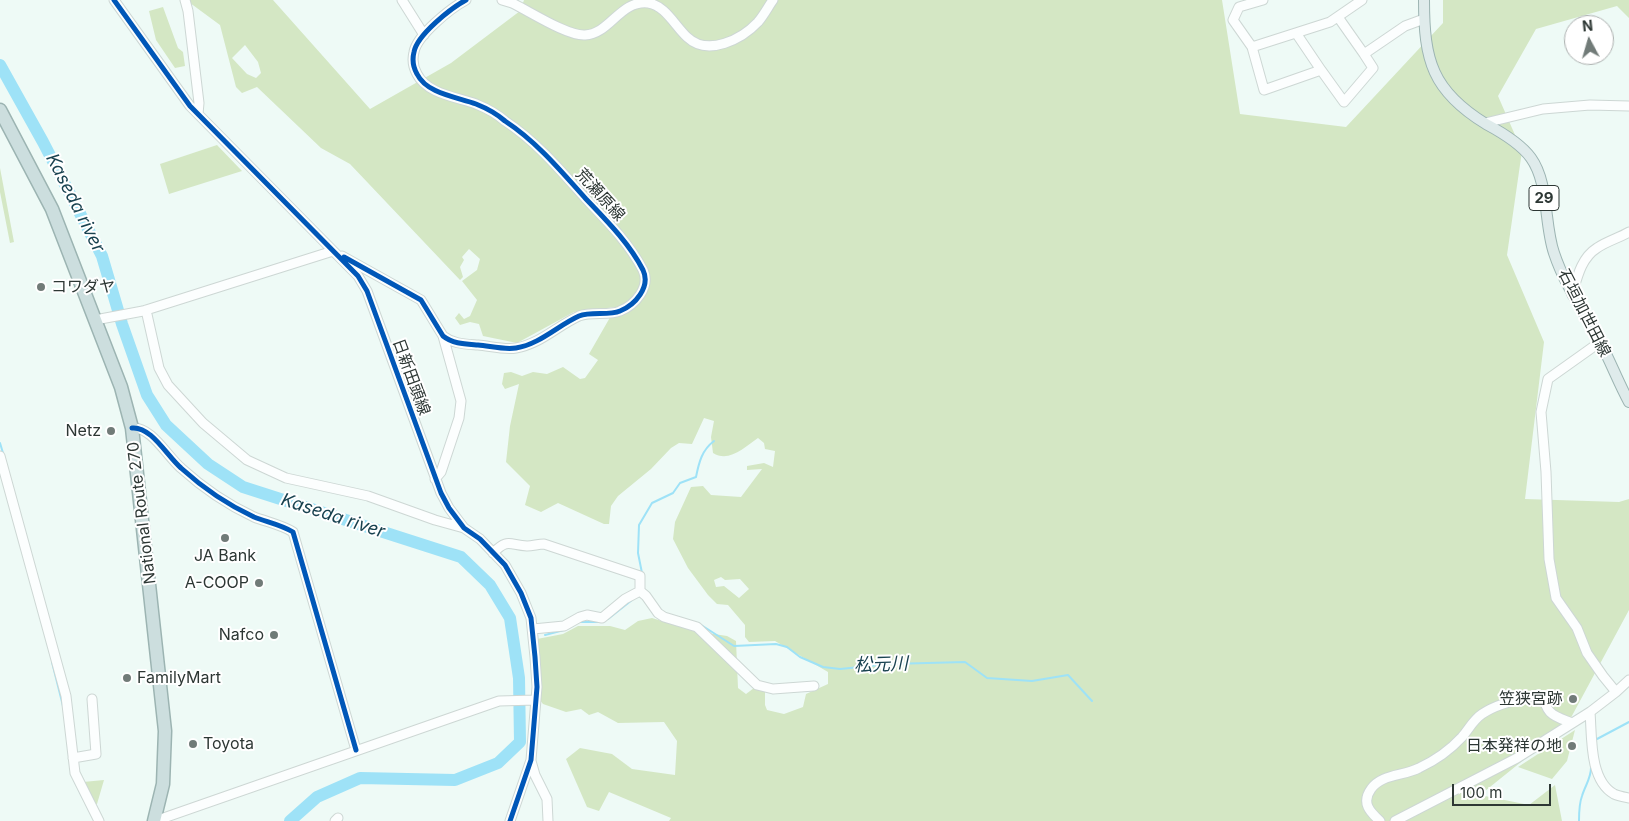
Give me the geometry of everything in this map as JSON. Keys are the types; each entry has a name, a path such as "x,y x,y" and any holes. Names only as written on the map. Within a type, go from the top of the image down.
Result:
{"highway":[{"name":"National Route 270","path":"0,110 52,209 99,319 132,428 165,731 163,784 154,821"}],"main road":[{"name":"石垣加世田線","path":"1424,0 1427,51 1438,80 1453,100 1464,110 1527,153 1535,164 1542,183 1553,251 1572,295 1600,342 1629,402"}],"street":[{"name":"日新田頭線","path":"114,0 190,106 358,276 367,291 435,479 449,508 464,528 480,540 505,565 521,593 530,618 536,667 531,760 510,821"},
{"path":"185,0 198,94 198,114"},
{"path":"402,0 424,35"},
{"name":"荒瀬原線","path":"443,336 447,340 462,344 514,349 534,343 581,315 619,312 640,296 644,290 645,281 644,272 617,233 530,139 504,120 477,105 436,91 424,83 417,75 413,64 414,51 424,35 466,0"},
{"path":"502,0 512,3 570,32 584,35 594,33 625,8 634,4 648,3 656,5 664,11 688,38 695,43 712,45 731,41 743,35 759,21 773,0"},
{"path":"1263,0 1239,7 1233,20 1252,47 1264,90 1321,70"},
{"path":"1252,47 1330,22 1362,0"},
{"path":"1296,33 1344,102 1373,68 1338,17"},
{"path":"1364,54 1405,26 1424,19"},
{"path":"1485,123 1543,109 1590,105 1629,106"},
{"path":"1572,295 1579,271 1590,254 1596,248 1629,232"},
{"path":"99,319 144,310 333,251 367,268 421,300 443,336 461,401 459,418 441,472 435,479"},
{"path":"144,310 159,368 168,385 203,423 247,460 286,478 368,496 435,520 464,528"},
{"path":"1600,342 1548,378 1541,412 1546,472 1549,559 1556,598 1577,628 1587,653 1616,692"},
{"path":"132,428 146,431 172,460 202,488 233,508 293,532 356,750"},
{"path":"0,456 66,696 76,778 99,821"},
{"path":"493,553 501,544 507,542 530,546 544,544 640,576 640,591"},
{"path":"532,629 564,626 587,615 602,618 625,599 640,591"},
{"path":"640,591 646,596 658,614 697,627 757,685 773,690 814,686"},
{"path":"1395,821 1517,758 1590,712 1629,680"},
{"path":"1380,821 1369,811 1367,803 1368,796 1375,784 1421,768 1446,751 1463,736 1472,723 1491,709 1536,695 1544,699 1551,714 1572,723"},
{"path":"73,758 96,754 92,698"},
{"path":"154,821 500,701 534,700"},
{"path":"1590,712 1596,770 1605,786 1614,794 1629,798"},
{"path":"531,760 535,775 547,799 548,821"}],"green space":[{"path":"186,0 273,0 370,109 451,63 520,11 524,0 1222,0 1240,114 1346,127 1443,23 1443,0 1629,0 1629,18 1617,6 1585,15 1564,15 1564,21 1536,29 1498,96 1522,151 1507,255 1544,342 1525,499 1619,502 1629,499 1629,610 1567,725 1480,795 1529,805 1555,785 1562,821 669,821 671,818 609,792 599,811 587,807 566,759 580,748 612,754 632,769 675,775 677,741 664,722 618,723 598,712 589,715 581,709 566,712 543,704 539,699 537,639 563,634 578,626 610,626 625,630 638,621 652,618 695,631 727,636 736,641 738,688 746,694 754,688 765,692 767,710 784,714 803,707 806,694 828,684 828,672 775,641 749,642 745,637 745,625 728,605 717,604 708,595 688,568 673,539 675,522 691,487 703,486 711,495 741,497 762,469 747,470 747,466 764,463 773,467 775,451 765,449 764,443 758,438 737,453 719,456 713,453 711,437 714,421 704,418 692,444 679,443 671,448 651,469 618,496 611,506 609,524 604,524 558,503 541,512 525,505 530,486 506,462 510,426 519,384 505,389 502,384 504,373 511,372 522,376 533,372 547,374 563,367 580,379 585,378 598,360 589,354 616,307 574,312 517,343 483,336 479,324 470,322 460,325 455,318 459,313 464,319 470,316 477,300 462,281 477,270 480,259 469,249 462,257 464,260 460,267 463,277 460,280 350,164 321,148 257,87 242,93 236,87 220,25","holes":["245,45 258,62 261,73 256,78 247,74 232,58","721,577 725,580 740,579 749,589 739,598 724,586 716,587 714,580"]},
{"path":"163,7 178,48 183,52 185,66 175,68 156,40 149,11"},
{"path":"217,145 242,171 169,194 160,164"},
{"path":"0,168 14,242 10,243 0,192"},
{"path":"1575,730 1567,761 1552,779 1518,767"},
{"path":"104,780 97,804 94,804 83,782"}],"waterway":[{"name":"Kaseda river","path":"0,65 43,142 102,256 122,324 147,395 166,425 208,464 243,487 461,557 490,585 510,618 519,678 520,742 498,763 455,780 360,778 317,797 290,821"},
{"path":"642,573 638,553 639,525 652,503 673,493 680,483 696,477 702,457 714,441"},
{"path":"0,443 3,453"},
{"name":"松元川","path":"608,619 632,600"},
{"name":"松元川","path":"579,622 601,622"},
{"name":"松元川","path":"698,623 734,646 776,644 787,647 800,657 823,667 840,669 890,664 965,662 987,678 1032,681 1068,675 1092,701"},
{"name":"松元川","path":"545,635 564,630"},
{"path":"52,662 63,706"},
{"path":"1597,739 1629,722"},
{"path":"1579,821 1580,802 1591,768"},
{"path":"73,777 84,800"}],"cycle path":[{"path":"114,0 190,106 358,276 367,291 441,493 449,508 464,528 480,539 505,565 521,593 531,618 537,687 531,760 510,821"},
{"path":"344,257 421,300 443,336 447,339 459,343 502,348 516,348 533,343 579,316 620,311 636,300 643,289 645,283 643,270 624,241 528,138 487,109 452,97 428,86 417,74 413,63 416,45 444,15 466,0"},
{"path":"132,428 146,432 181,468 224,501 254,517 279,525 293,532 356,750"}],"place":[{"name":"コワダヤ","path":"41,287"},
{"name":"Netz","path":"111,431"},
{"name":"JA Bank","path":"225,538"},
{"name":"A-COOP","path":"259,583"},
{"name":"Nafco","path":"274,635"},
{"name":"FamilyMart","path":"127,678"},
{"name":"笠狭宮跡","path":"1573,699"},
{"name":"Toyota","path":"193,744"},
{"name":"日本発祥の地","path":"1572,746"}]}
